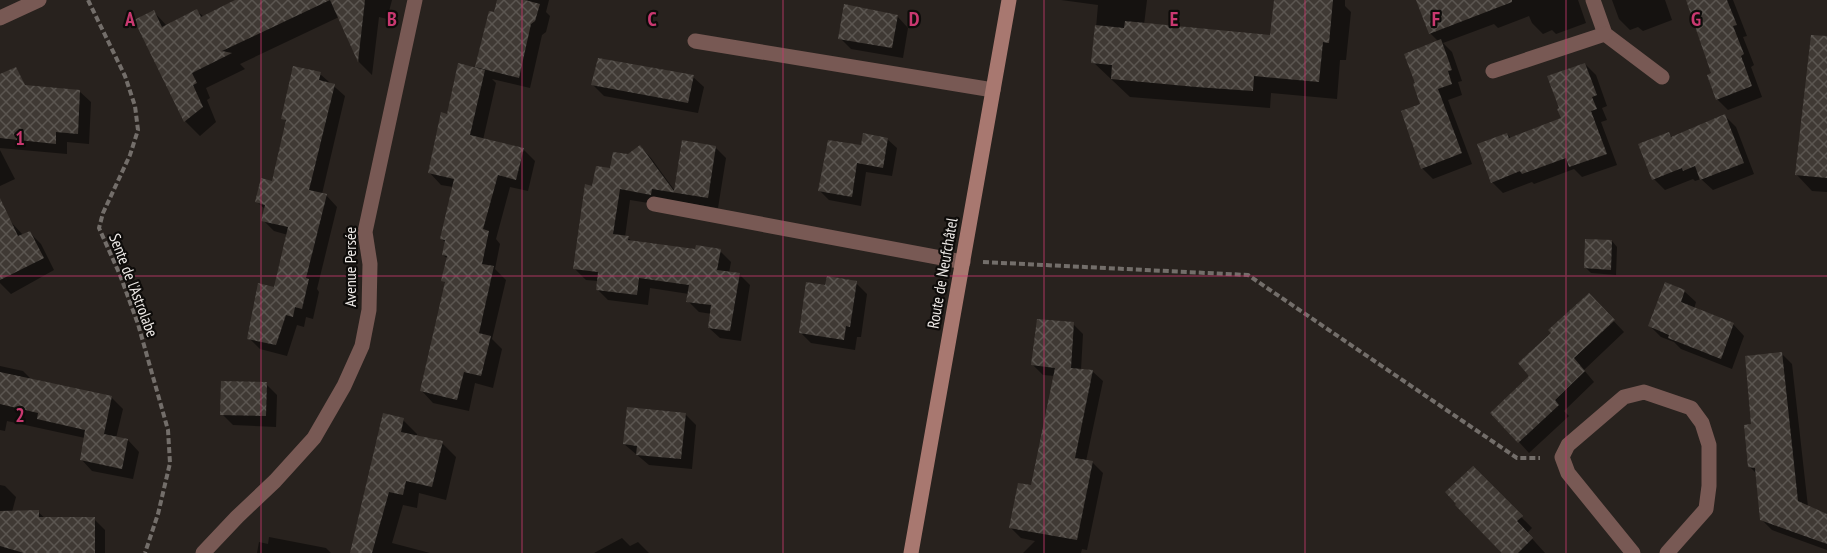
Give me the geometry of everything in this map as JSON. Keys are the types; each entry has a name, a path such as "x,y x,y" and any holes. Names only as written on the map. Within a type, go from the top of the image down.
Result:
{"main road":[{"name":"Route de Neufchâtel","path":"911,553 1009,0"}],"street":[{"path":"0,18 39,0"},
{"name":"Avenue Persée","path":"203,553 275,481 314,438 344,386 362,346 369,310 370,264 366,232 415,0"},
{"path":"1593,0 1605,34 1662,77"},
{"path":"1493,71 1605,34"},
{"path":"695,41 993,90"},
{"path":"654,204 963,262"},
{"path":"1633,553 1568,473 1562,457 1568,445 1624,397 1644,392 1691,408 1702,423 1709,445 1709,486 1706,509 1667,553"}],"path":[{"name":"Sente de l'Astrolabe","path":"88,0 125,76 135,106 138,130 130,155 102,213 99,228 138,324 168,430 170,462 158,514 145,553"},
{"path":"963,262 1248,275 1517,458 1562,457"}],"building":[{"path":"235,0 330,0 222,51 232,53 192,73 197,83 193,85 203,107 184,122 134,20 154,10 162,27 197,9 201,17"},
{"path":"330,0 365,0 358,62"},
{"path":"497,0 525,0 540,4 535,21 531,24 519,78 475,67 489,11 494,12"},
{"path":"1274,0 1333,0 1329,43 1323,42 1319,82 1254,76 1253,91 1196,87 1111,79 1112,65 1091,63 1095,25 1124,28 1125,21 1270,35"},
{"path":"1416,0 1512,0 1512,2 1429,34"},
{"path":"1686,0 1727,0 1737,25 1733,26 1744,54 1741,56 1752,86 1716,100 1707,75 1711,73"},
{"path":"844,4 898,15 892,48 838,39"},
{"path":"1811,35 1827,36 1827,178 1795,175"},
{"path":"1441,39 1452,70 1448,71 1452,84 1438,89 1462,153 1421,169 1401,111 1420,104 1404,54"},
{"path":"598,58 694,75 688,103 591,85"},
{"path":"458,63 485,70 470,135 524,148 516,180 498,175 483,229 489,231 482,264 494,266 479,333 491,336 481,376 464,372 457,400 420,391 445,282 441,281 447,256 442,255 445,240 440,239 454,179 428,173 441,112 447,114"},
{"path":"1585,63 1597,95 1592,97 1597,109 1591,111 1607,154 1569,167 1566,158 1522,174 1520,171 1491,183 1477,144 1507,133 1509,138 1561,118 1547,76"},
{"path":"293,66 321,72 319,80 335,84 309,190 327,194 306,278 309,279 302,309 295,307 293,317 286,315 276,345 247,339 258,283 274,287 288,227 261,221 265,205 255,202 261,178 272,181 286,120 281,119"},
{"path":"16,67 25,85 80,90 78,134 56,132 56,144 0,138 0,74"},
{"path":"1725,114 1744,163 1700,180 1695,166 1683,171 1682,168 1652,180 1638,144 1669,132 1671,137"},
{"path":"863,133 888,138 883,168 857,163 852,197 818,191 828,140 861,145"},
{"path":"682,140 716,146 708,198 652,189 651,195 620,189 613,234 629,236 628,240 695,249 696,245 721,249 717,270 740,273 730,331 708,328 711,305 686,302 689,285 639,278 637,295 596,290 598,272 573,269 585,184 592,186 596,166 610,168 613,152 628,154 640,145 674,191"},
{"path":"0,198 18,236 30,231 44,258 0,280"},
{"path":"1585,239 1612,240 1611,270 1584,268"},
{"path":"827,276 857,281 850,327 846,326 844,340 799,333 806,282 825,285"},
{"path":"1665,282 1685,290 1681,302 1734,323 1721,359 1668,338 1669,335 1648,326"},
{"path":"1589,293 1615,320 1574,358 1585,371 1555,400 1559,405 1518,443 1490,413 1529,376 1518,363 1551,333 1548,330"},
{"path":"1037,319 1074,322 1071,368 1093,370 1075,458 1093,461 1077,540 1009,528 1018,483 1031,485 1055,368 1031,365"},
{"path":"1782,352 1798,501 1827,514 1827,544 1760,520 1755,468 1748,467 1744,425 1751,424 1745,356"},
{"path":"0,372 112,396 104,434 128,439 122,469 80,460 85,430 37,419 38,413 0,404"},
{"path":"221,381 267,382 266,416 220,415"},
{"path":"627,407 686,413 681,459 636,455 637,446 623,444"},
{"path":"383,413 404,418 401,432 443,441 432,487 406,481 403,495 389,492 372,553 350,553"},
{"path":"1473,466 1523,516 1517,521 1533,538 1518,553 1502,553 1445,492"},
{"path":"39,510 39,517 95,517 95,553 24,553 0,546 0,511"}]}
